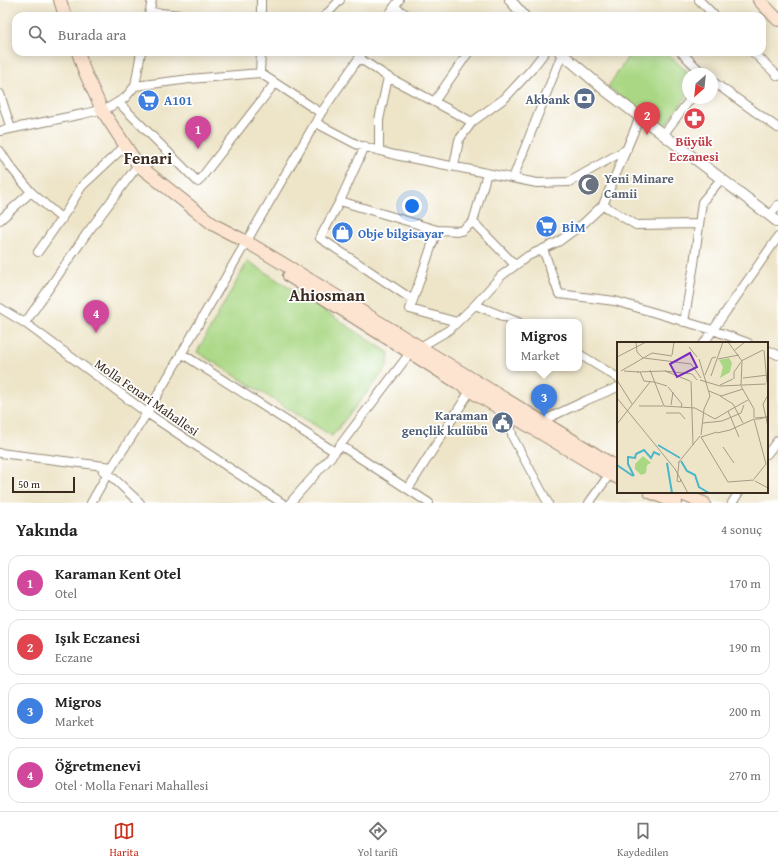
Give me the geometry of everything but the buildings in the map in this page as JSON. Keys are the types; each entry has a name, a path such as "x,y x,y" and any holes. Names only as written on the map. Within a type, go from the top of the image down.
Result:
{"main road":[{"path":"60,0 64,12"},
{"path":"759,0 778,20"},
{"path":"79,56 102,110 138,165 214,225 247,242 256,255 415,350 542,422 616,470"},
{"path":"415,350 470,390 507,413 616,470"},
{"path":"654,493 704,503"}],"street":[{"path":"149,12 152,0"},
{"path":"261,0 261,12"},
{"path":"329,12 340,0"},
{"path":"510,0 520,12"},
{"path":"699,0 711,12"},
{"path":"390,12 396,3 405,12"},
{"path":"0,131 108,108 125,98 134,86 140,56"},
{"path":"260,73 261,56"},
{"path":"90,503 147,413 321,113 360,56"},
{"path":"362,56 388,77 472,122"},
{"path":"434,102 466,56"},
{"path":"454,166 459,140 472,122 505,98 542,56"},
{"path":"513,178 560,56"},
{"path":"565,56 606,91 774,219 778,205"},
{"path":"685,56 697,68"},
{"path":"757,56 778,76"},
{"path":"134,86 190,79 260,73 321,113"},
{"path":"378,150 379,120 388,77"},
{"path":"118,102 198,182 275,83"},
{"path":"718,85 778,128"},
{"path":"0,94 11,129"},
{"path":"663,135 686,104"},
{"path":"290,503 335,452 415,350 449,330 475,305 501,276 528,256 558,242 584,223 603,205 640,117"},
{"path":"316,123 358,144 395,155 538,183 570,182 626,149"},
{"path":"38,252 62,219 82,186 125,146"},
{"path":"365,146 340,201 320,238 414,300"},
{"path":"0,151 9,166 31,192 62,219"},
{"path":"25,323 85,236 138,165"},
{"path":"340,201 438,230 461,231 473,222 487,173"},
{"path":"684,322 702,202 721,179"},
{"path":"0,220 31,192"},
{"path":"603,205 636,225 699,224"},
{"path":"473,222 515,266"},
{"path":"438,230 410,309 457,322"},
{"path":"705,342 778,237"},
{"path":"543,249 559,294 615,301 713,330 745,342"},
{"path":"475,305 510,319"},
{"name":"Molla Fenari Mahallesi","path":"0,308 25,323 147,413 282,503"},
{"path":"768,350 778,355"},
{"path":"181,353 335,452"},
{"path":"582,356 617,377"},
{"path":"542,422 617,387"},
{"path":"408,489 470,390"},
{"path":"507,413 513,438 548,503"},
{"path":"768,453 778,440"},
{"path":"340,445 429,503"},
{"path":"0,454 86,463 110,470 140,503"},
{"path":"589,503 616,470"},
{"path":"732,503 738,493"}],"green space":[{"path":"628,56 670,56 683,68 682,103 663,128 608,87"},
{"path":"248,261 389,353 387,367 332,436 197,352"}],"place":[{"name":"Akbank","path":"585,99"},
{"name":"A101","path":"149,100"},
{"name":"Büyük Eczanesi","path":"694,119"},
{"name":"Işık Eczanesi","path":"647,135"},
{"name":"Karaman Kent Otel","path":"198,149"},
{"name":"Yeni Minare Camii","path":"588,185"},
{"name":"BİM","path":"547,227"},
{"name":"Obje bilgisayar","path":"343,233"},
{"name":"Öğretmenevi","path":"96,333"},
{"name":"Migros","path":"544,417"},
{"name":"Karaman gençlik kulübü","path":"503,422"}],"district":[{"name":"Fenari","path":"148,158"},
{"name":"Ahiosman","path":"327,295"}]}
